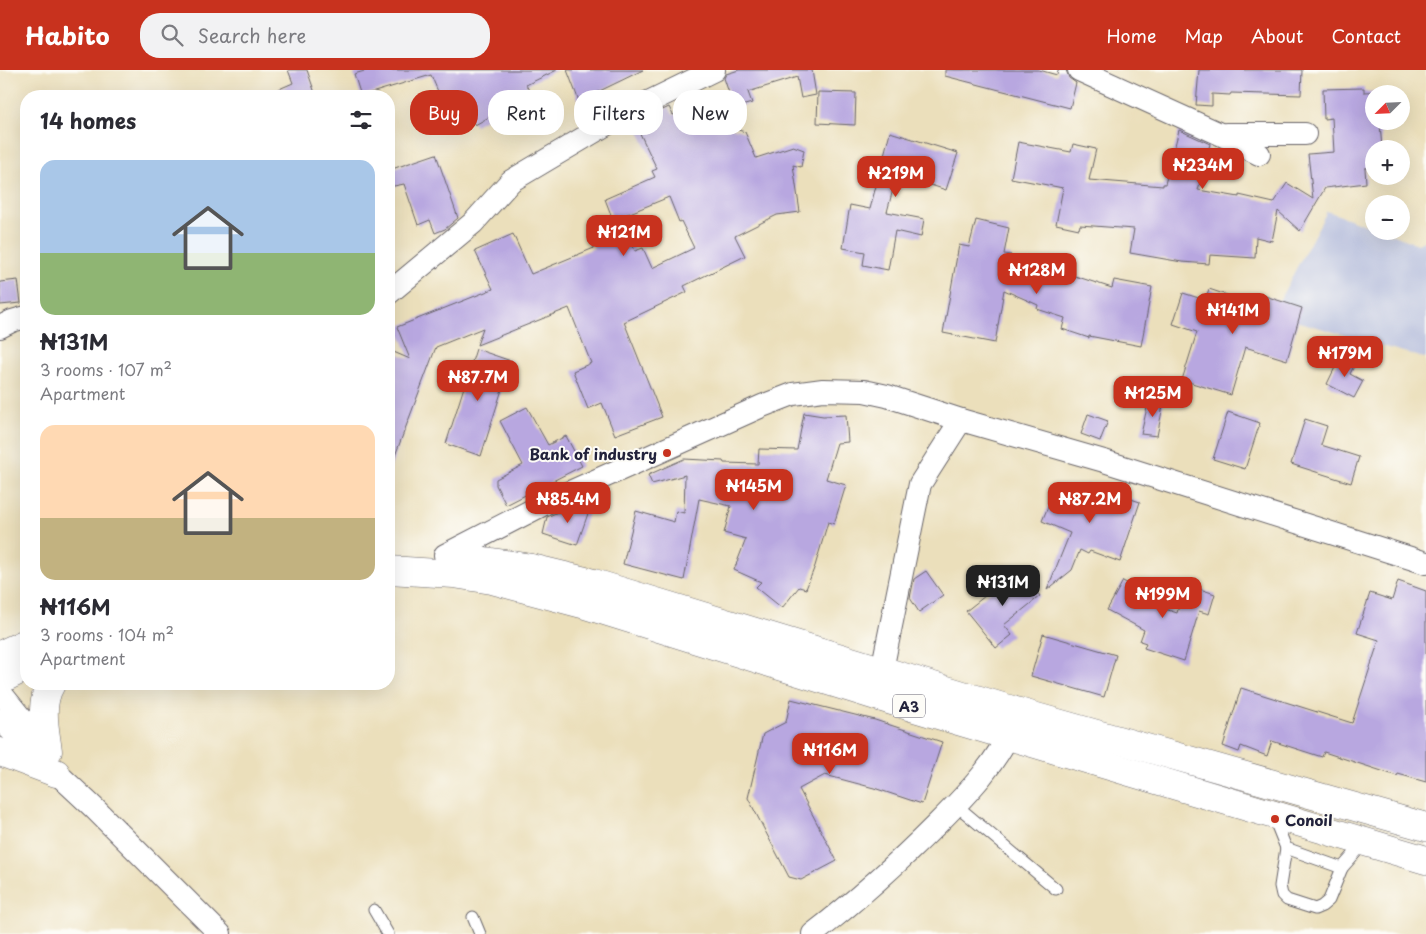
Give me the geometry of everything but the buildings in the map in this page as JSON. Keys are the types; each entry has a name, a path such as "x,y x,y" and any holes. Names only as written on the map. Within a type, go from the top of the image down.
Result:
{"highway":[{"name":"A3","path":"395,551 445,555 532,568 594,583 882,670 1014,723 1273,814 1426,860"},
{"name":"A3","path":"395,570 454,574 492,580 592,607 911,707 1014,723 1426,827"},
{"path":"0,655 20,646"},
{"path":"0,680 20,670"},
{"path":"0,752 52,762 44,711 48,690"}],"street":[{"path":"395,288 474,224 511,181 624,114 714,70"},
{"path":"1079,70 1220,134 1259,154"},
{"path":"1220,134 1304,134"},
{"path":"0,327 20,319"},
{"path":"445,555 550,501 762,406 793,394 823,390 864,391 887,396 961,420 1104,461 1426,563"},
{"path":"882,670 920,484 961,420"},
{"path":"0,692 52,762 93,807 220,934"},
{"path":"0,720 52,762"},
{"path":"813,934 851,905 909,852 956,805 986,771 1014,723"}],"lane":[{"path":"956,805 1056,889"},
{"path":"1273,814 1286,848 1280,886 1282,895 1287,900 1315,909 1329,900 1342,868 1365,842"},
{"path":"1286,848 1342,868"},
{"path":"374,910 388,934"},
{"path":"473,917 480,934"}],"shaded area":[{"path":"1327,211 1365,225 1365,240 1407,240 1418,244 1426,240 1426,357 1424,358 1272,314"}],"place":[{"name":"Bank of industry","path":"667,453"},
{"name":"Conoil","path":"1275,819"}]}
